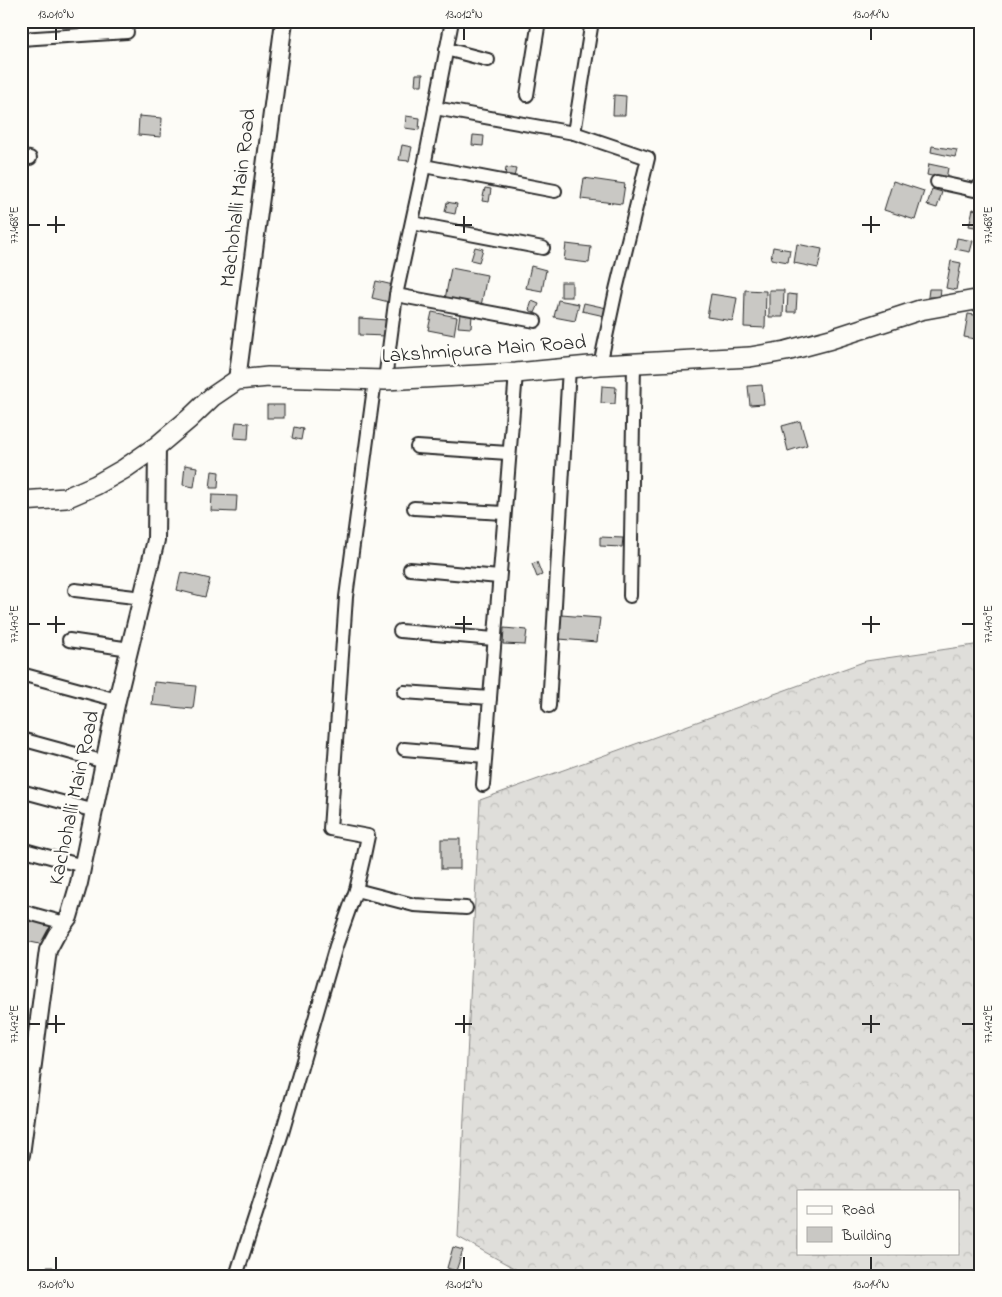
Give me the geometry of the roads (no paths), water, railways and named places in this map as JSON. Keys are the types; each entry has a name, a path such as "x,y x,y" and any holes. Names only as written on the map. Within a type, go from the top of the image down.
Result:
{"main road":[{"name":"Lakshmipura Main Road","path":"21,501 66,498 96,485 124,469 157,446 212,397 237,380 268,377 380,380 516,373 600,365 750,358 786,352 920,310 981,300"}],"street":[{"name":"Machohalli Main Road","path":"237,380 284,21"},
{"path":"236,1276 282,1133 328,972 356,890 364,860 368,836 330,829 346,597 380,380 452,21"},
{"path":"526,95 539,21"},
{"path":"574,133 592,21"},
{"path":"21,40 127,32"},
{"path":"446,50 488,60"},
{"path":"435,108 574,133 648,158 600,365"},
{"path":"424,166 555,191"},
{"path":"937,182 974,190 981,185"},
{"path":"412,223 544,248"},
{"path":"396,295 535,321"},
{"path":"630,596 634,364"},
{"path":"549,706 569,368"},
{"path":"483,785 508,453 516,373"},
{"name":"Kachohalli Main Road","path":"21,1154 26,1081 48,950 69,917 79,884 118,700 156,540 157,446"},
{"path":"417,447 508,453"},
{"path":"414,508 504,513"},
{"path":"410,569 499,577"},
{"path":"76,590 143,598"},
{"path":"400,631 494,639"},
{"path":"69,640 130,649"},
{"path":"21,674 118,700"},
{"path":"404,692 490,698"},
{"path":"21,739 105,762"},
{"path":"404,749 485,756"},
{"path":"21,791 95,811"},
{"path":"21,849 83,866"},
{"path":"356,890 414,906 466,908"},
{"path":"21,911 65,923"}]}
